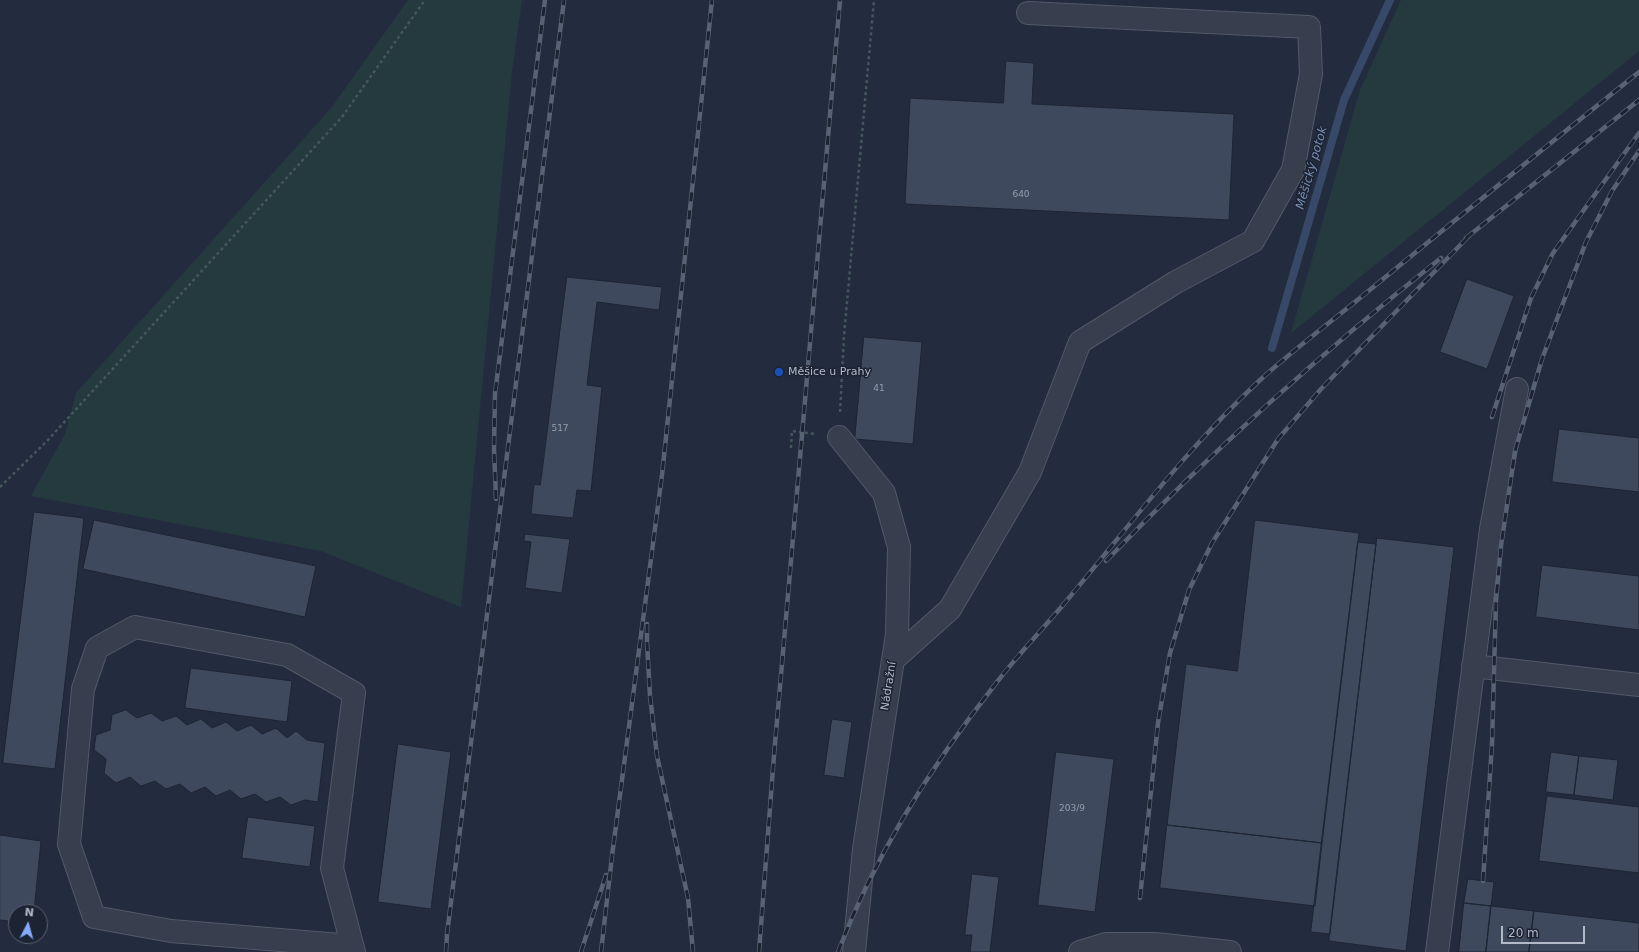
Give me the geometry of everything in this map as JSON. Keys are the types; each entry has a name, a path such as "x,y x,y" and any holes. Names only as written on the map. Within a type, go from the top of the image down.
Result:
{"lane":[{"path":"893,660 950,609 1030,472 1080,342 1176,282 1253,241 1293,170 1311,74 1308,27 1028,13"},
{"path":"1437,952 1490,528 1517,389"},
{"name":"Nádražní","path":"839,437 884,493 899,547 897,634 864,849 854,952"},
{"path":"134,627 287,655 354,693 332,868 353,949 171,931 94,917 68,844 83,690 97,648 134,627"},
{"path":"1473,666 1639,685"},
{"path":"1080,952 1106,944 1155,944 1230,952"}],"path":[{"path":"0,487 48,440 342,117 425,0"},
{"path":"791,448 792,431 839,437 844,336 874,0"}],"green space":[{"path":"408,0 522,0 512,71 461,607 321,551 31,496 65,434 76,393 332,107"},
{"path":"1401,0 1639,0 1639,51 1291,333 1360,90"}],"building":[{"path":"1006,61 1034,63 1032,104 1234,114 1229,220 905,204 910,98 1003,103"},
{"path":"567,277 662,287 659,310 597,302 587,385 602,387 591,491 577,490 573,518 531,514 534,484 540,485"},
{"path":"1467,279 1514,296 1487,369 1440,352"},
{"path":"864,337 922,342 913,444 855,439"},
{"path":"1559,429 1639,438 1639,492 1552,482"},
{"path":"34,512 84,518 55,769 3,763"},
{"path":"94,520 316,566 305,617 83,569"},
{"path":"1255,520 1359,533 1322,843 1167,825 1186,664 1237,671"},
{"path":"525,534 570,539 562,593 525,588 531,542 524,541"},
{"path":"1377,538 1454,547 1406,951 1329,941"},
{"path":"1358,542 1376,544 1330,934 1311,932"},
{"path":"1542,565 1639,576 1639,630 1536,617"},
{"path":"191,668 292,681 287,722 185,708"},
{"path":"126,710 137,718 151,713 162,721 176,716 187,725 201,719 212,728 226,722 237,731 251,725 262,734 276,728 287,738 296,731 307,740 325,743 318,802 305,800 291,805 280,797 266,802 255,794 241,799 230,790 216,796 205,787 191,793 180,784 166,789 155,781 141,786 130,777 116,783 104,773 106,759 94,750 96,735 110,730 112,715"},
{"path":"832,719 852,722 844,778 824,775"},
{"path":"398,744 451,752 431,909 378,902"},
{"path":"1056,752 1114,759 1095,912 1038,905"},
{"path":"1551,752 1579,756 1574,795 1546,792"},
{"path":"1579,756 1618,760 1613,800 1574,795"},
{"path":"1547,796 1639,807 1639,873 1539,861"},
{"path":"248,817 315,826 310,867 242,858"},
{"path":"1167,825 1322,843 1315,906 1160,888"},
{"path":"0,835 41,841 35,904 8,904 8,921 0,920"},
{"path":"972,874 999,877 990,952 970,952 972,935 965,935"},
{"path":"1468,879 1494,882 1491,906 1464,903"},
{"path":"1464,903 1491,906 1486,952 1459,952"},
{"path":"1491,906 1534,911 1529,952 1486,952"},
{"path":"1534,911 1639,923 1639,952 1529,952"}],"waterway":[{"name":"Měšický potok","path":"1272,348 1344,100 1390,0"}],"railway":[{"path":"496,499 494,449 495,394 545,0"},
{"path":"446,952 447,934 564,0"},
{"path":"601,952 612,856 662,475 712,0"},
{"path":"759,952 774,755 840,0"},
{"path":"838,952 869,880 907,811 950,745 1005,671 1068,599 1160,487 1208,432 1259,381 1285,358 1639,72"},
{"path":"1466,238 1639,100"},
{"path":"1492,417 1531,298 1553,253 1639,133"},
{"path":"1483,881 1492,744 1496,600 1501,546 1515,451 1542,359 1586,242 1612,191 1639,151"},
{"path":"1140,898 1158,723 1170,653 1189,590 1212,543 1278,439 1321,389 1469,236"},
{"path":"1106,561 1186,481 1310,366 1441,258"},
{"path":"647,624 650,696 657,756 688,898 693,952"},
{"path":"581,952 606,875"}],"place":[{"name":"Měšice u Prahy","path":"779,372"}]}
